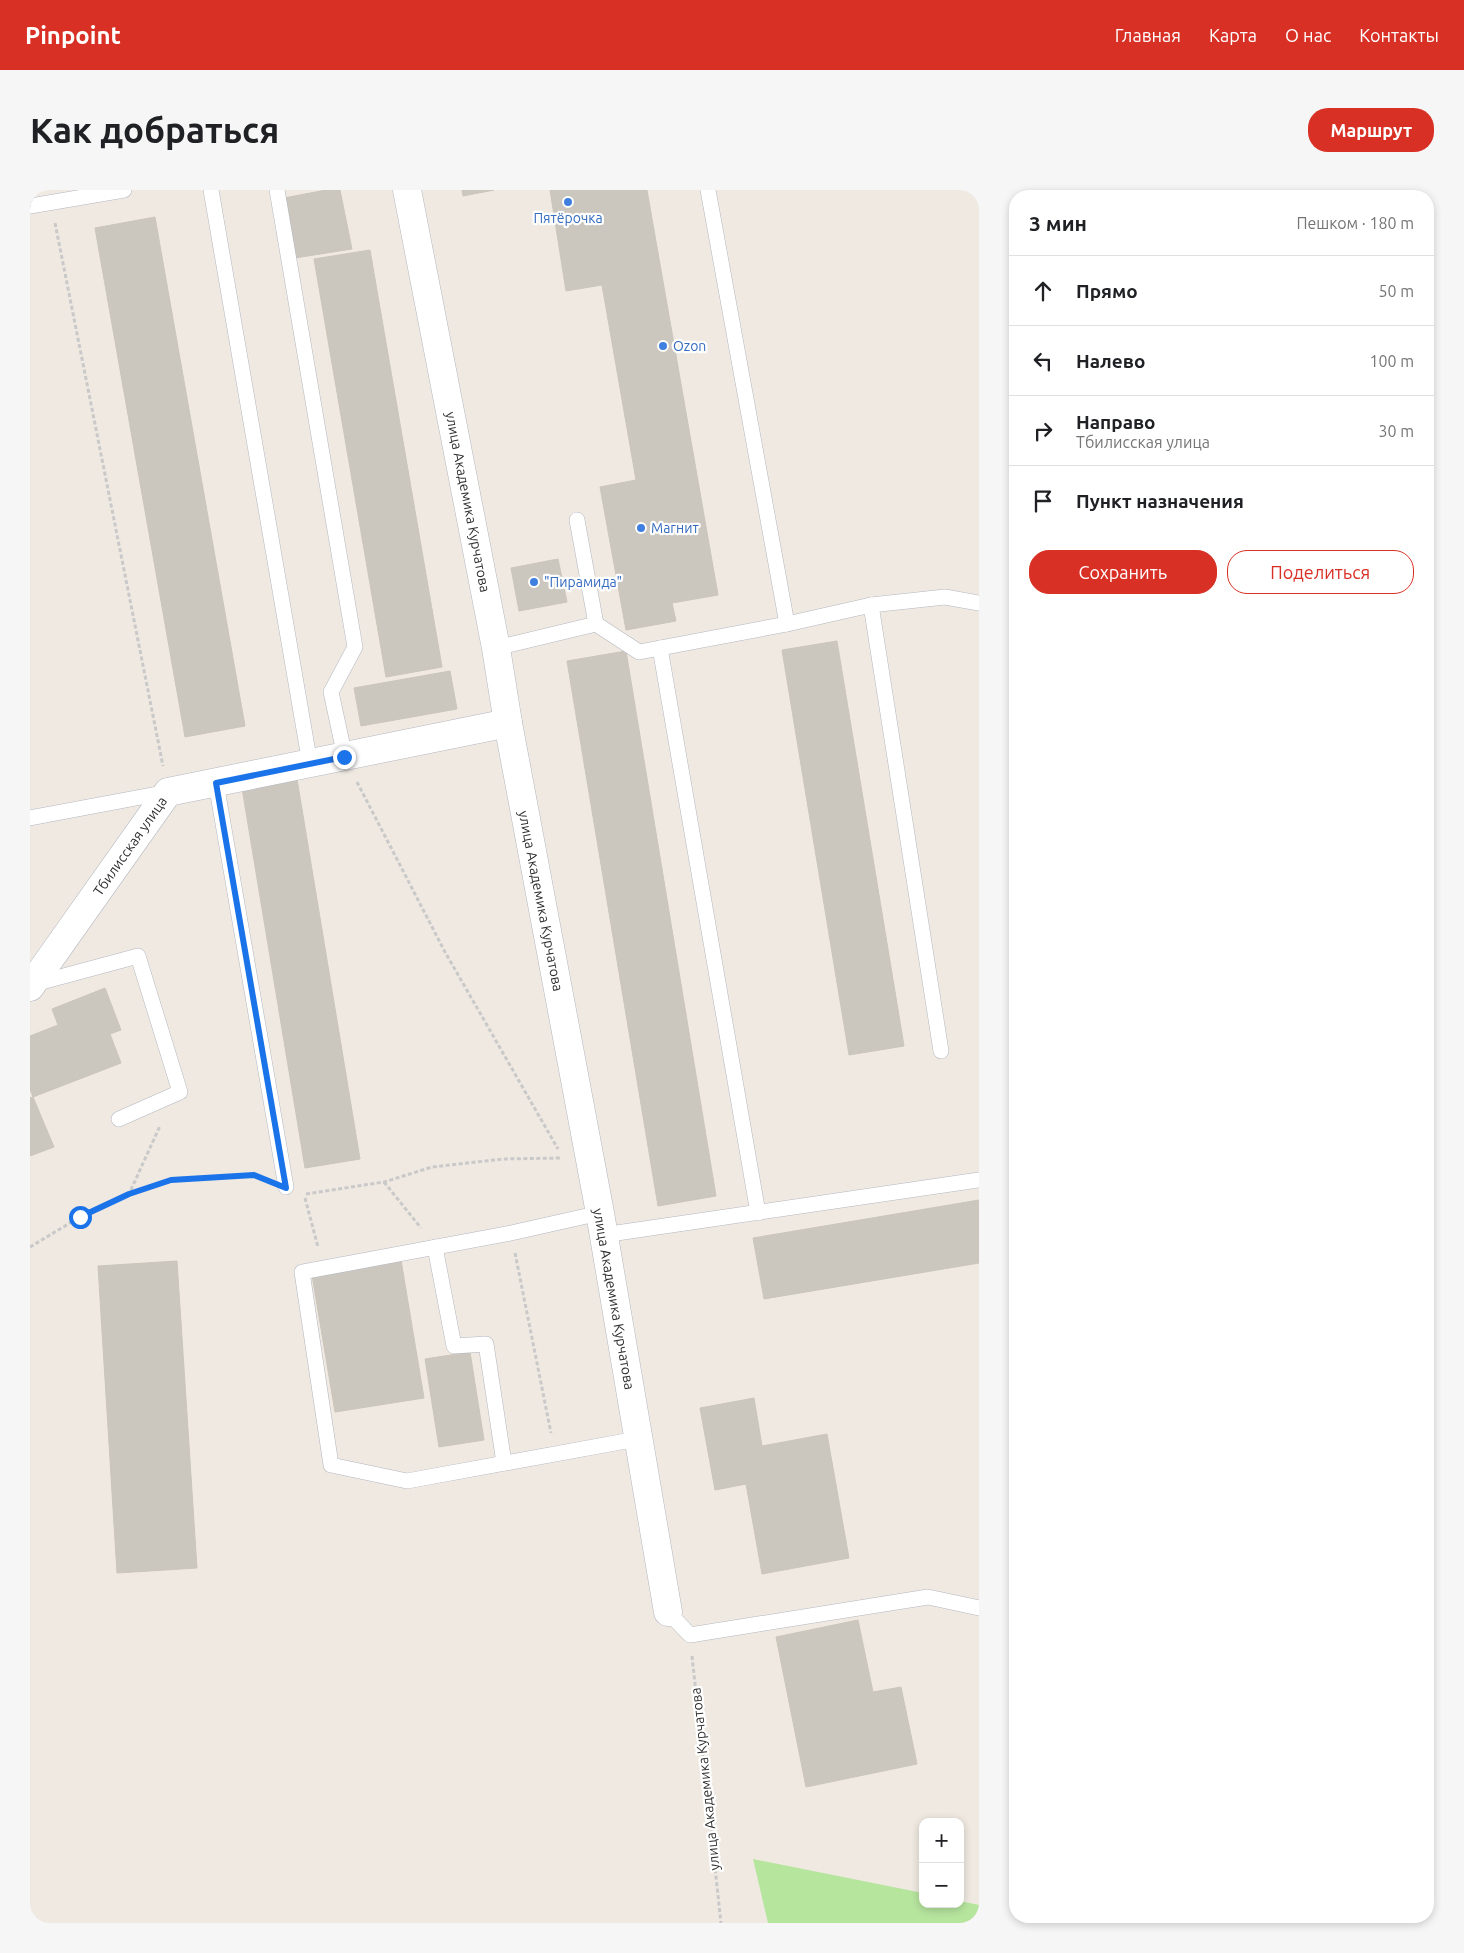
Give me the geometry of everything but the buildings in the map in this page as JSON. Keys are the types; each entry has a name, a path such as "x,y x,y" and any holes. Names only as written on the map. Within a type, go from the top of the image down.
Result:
{"street":[{"name":"улица Академика Курчатова","path":"407,190 496,648 508,724 602,1224 668,1612"},
{"name":"Тбилисская улица","path":"31,985 168,792 508,724"}],"lane":[{"path":"30,206 124,190"},
{"path":"211,190 310,764"},
{"path":"277,190 356,647 331,692 344,757"},
{"path":"708,190 787,624"},
{"path":"577,520 596,624"},
{"path":"496,648 596,624 639,652 787,624 870,605 945,597 979,603"},
{"path":"870,605 941,1050"},
{"path":"660,648 758,1212"},
{"path":"216,783 286,1188"},
{"path":"30,818 168,792"},
{"path":"31,985 138,956 180,1092 119,1119"},
{"path":"638,1439 407,1481 331,1465 302,1272 511,1233 758,1212 979,1180"},
{"path":"435,1247 454,1346 486,1344 504,1463"},
{"path":"668,1612 690,1635 928,1597 979,1608"}],"path":[{"path":"50,203 168,792"},
{"path":"324,1268 304,1194 384,1182 432,1167 503,1159 563,1158 445,952 344,757"},
{"path":"129,1194 155,1135 180,1092"},
{"path":"30,1247 80,1217 129,1194 171,1180 254,1175 286,1188"},
{"path":"384,1182 435,1247"},
{"path":"511,1233 556,1453"},
{"name":"улица Академика Курчатова","path":"690,1635 721,1923"}],"green space":[{"path":"753,1859 919,1892 919,1908 964,1908 964,1902 979,1905 979,1923 768,1923"}],"place":[{"name":"Пятёрочка","path":"568,202"},
{"name":"Ozon","path":"663,346"},
{"name":"Магнит","path":"641,528"},
{"name":"\"Пирамида\"","path":"534,582"}],"route":[{"path":"80,1217 129,1194 171,1180 254,1175 286,1188 216,783 344,757"}]}
